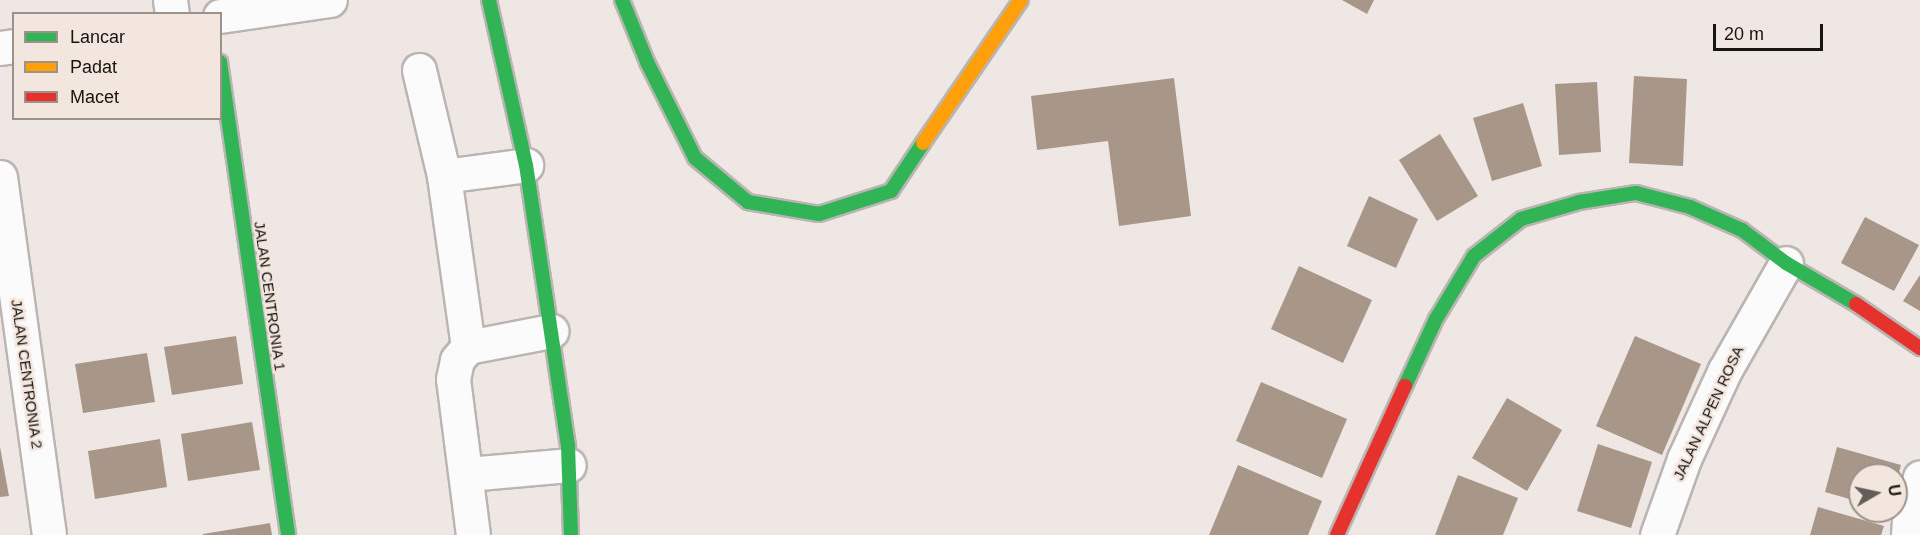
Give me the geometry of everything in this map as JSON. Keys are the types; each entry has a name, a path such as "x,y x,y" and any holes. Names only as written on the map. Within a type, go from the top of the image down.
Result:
{"street":[{"path":"222,16 330,0"},
{"path":"489,0 526,165 569,465 571,535"},
{"path":"622,0 647,62 695,158 748,202 819,214 891,191 1021,0"},
{"path":"419,70 444,176 468,347"},
{"name":"JALAN CENTRONIA 1","path":"222,76 288,535"},
{"path":"444,176 526,165"},
{"name":"JALAN CENTRONIA 2","path":"0,177 49,535"},
{"path":"1337,535 1437,319 1474,256 1521,219 1579,202 1636,193 1690,207 1742,230 1786,263 1844,295 1920,348"},
{"name":"JALAN ALPEN ROSA","path":"1657,535 1684,459 1725,370 1786,263"},
{"path":"473,535 467,474 453,379 457,360 468,347 551,331"},
{"path":"467,474 569,465"},
{"path":"1908,535 1910,508 1920,478"}],"building":[{"path":"1342,0 1374,0 1367,14"},
{"path":"1634,76 1687,79 1683,166 1629,163"},
{"path":"1174,78 1191,216 1119,226 1108,141 1037,150 1031,96"},
{"path":"1597,82 1601,152 1559,155 1555,84"},
{"path":"1523,103 1542,166 1492,181 1473,118"},
{"path":"1440,134 1478,196 1437,221 1399,160"},
{"path":"1369,196 1418,219 1396,268 1347,246"},
{"path":"1865,217 1919,245 1894,291 1841,263"},
{"path":"1299,266 1372,300 1343,363 1271,329"},
{"path":"1920,275 1920,311 1903,301"},
{"path":"236,336 243,384 172,395 164,347"},
{"path":"1635,336 1701,364 1662,455 1596,426"},
{"path":"147,353 155,402 83,413 75,364"},
{"path":"1261,382 1347,419 1322,478 1236,441"},
{"path":"1507,398 1562,430 1527,491 1472,458"},
{"path":"252,422 260,470 188,481 181,434"},
{"path":"160,439 167,487 95,499 88,451"},
{"path":"1598,444 1652,462 1631,528 1577,511"},
{"path":"0,447 9,496 0,497"},
{"path":"1837,447 1894,463 1848,463 1848,499 1825,492"},
{"path":"1238,465 1322,501 1308,535 1209,535"},
{"path":"1458,475 1518,498 1503,535 1435,535"},
{"path":"1818,507 1848,516 1848,523 1874,523 1884,526 1881,535 1810,535"},
{"path":"270,523 272,535 203,535 203,534"}],"traffic: fast":[{"path":"489,0 526,165 568,445 571,535"},
{"path":"622,0 647,62 695,158 748,202 819,214 891,191 923,143"},
{"path":"222,76 288,535"},
{"path":"1405,386 1436,319 1474,256 1521,219 1579,202 1636,193 1690,207 1742,230 1786,263 1856,304"}],"traffic: slow":[{"path":"923,143 1021,0"}],"traffic: jam":[{"path":"1856,304 1920,348"},
{"path":"1337,535 1405,386"}]}
